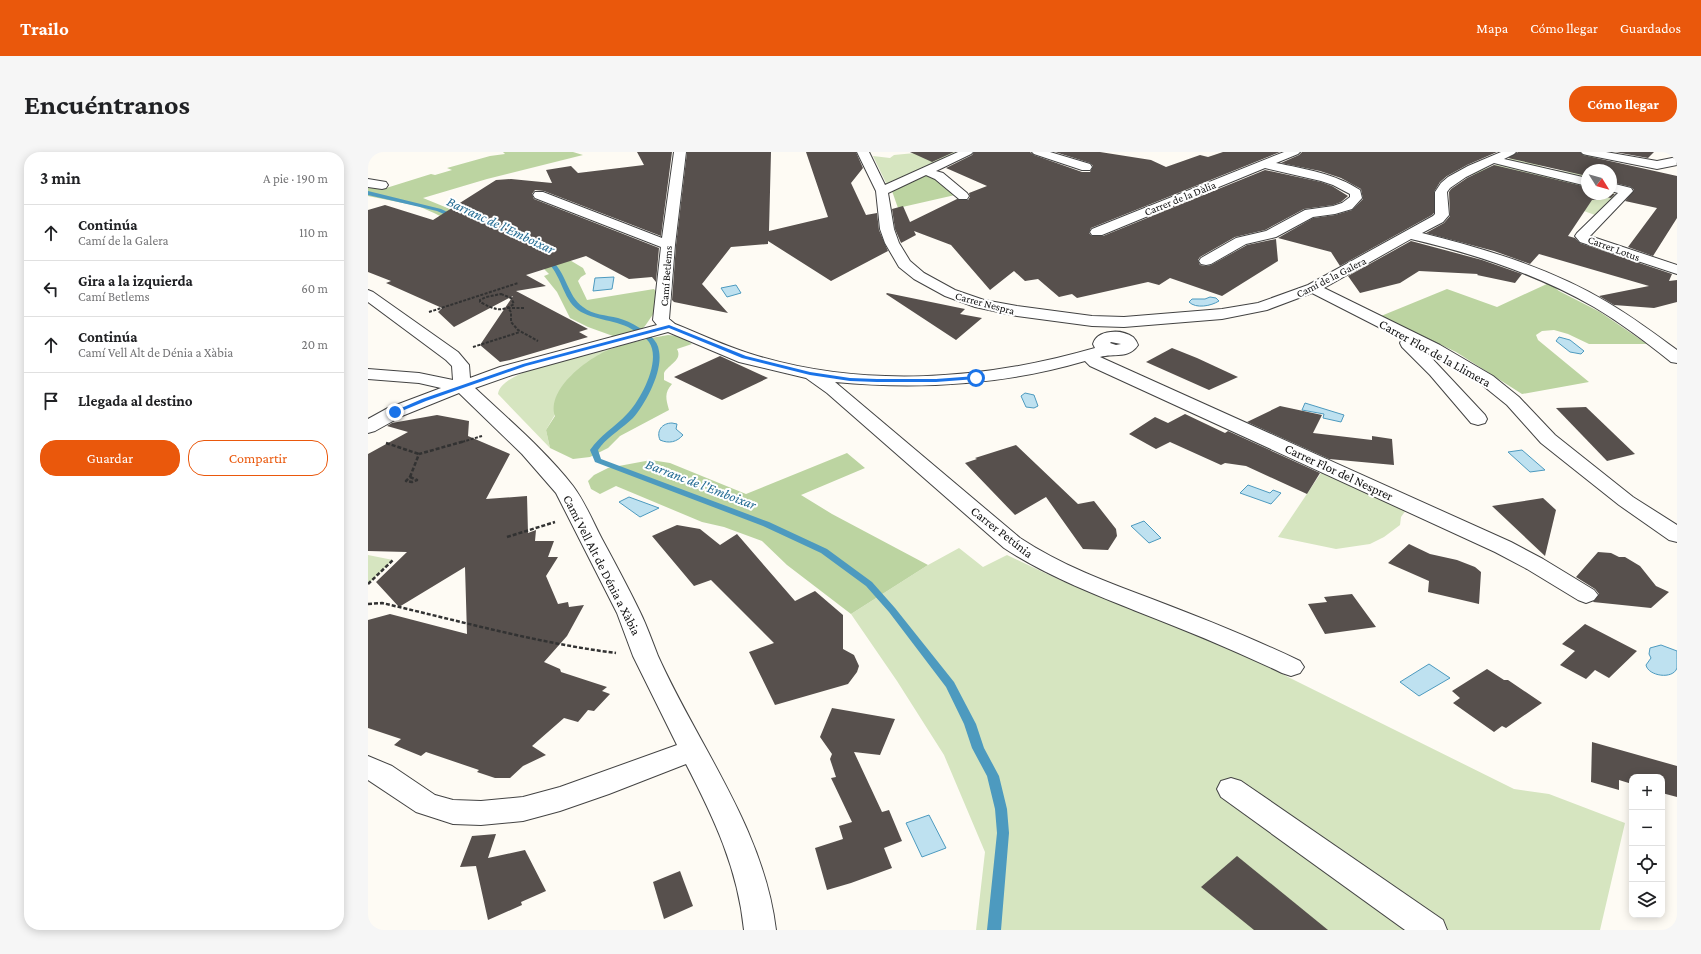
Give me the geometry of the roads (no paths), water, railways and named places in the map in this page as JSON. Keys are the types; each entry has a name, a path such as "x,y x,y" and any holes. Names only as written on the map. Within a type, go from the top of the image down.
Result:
{"street":[{"name":"Camí Betlems","path":"669,326 662,320 668,245 680,152"},
{"name":"Carrer Nespra","path":"864,152 882,191 887,229 900,257 911,270 938,288 968,300 1017,311 1092,321 1117,336"},
{"path":"882,191 967,152"},
{"path":"1038,152 1086,167"},
{"name":"Carrer de la Dàlia","path":"1097,232 1263,158 1281,157 1294,152"},
{"name":"Camí de la Galera","path":"669,326 744,357 810,374 864,380 936,380 993,376 1089,356 1117,336 1222,314 1247,311 1268,305 1313,288 1411,235 1440,217 1442,212 1441,192 1448,183 1459,176 1510,152"},
{"path":"1587,152 1657,165 1677,161"},
{"path":"1206,261 1240,242 1271,234 1310,213 1335,210 1347,206 1356,198 1356,193 1353,190 1341,184 1263,158"},
{"path":"1494,160 1581,181"},
{"path":"926,171 939,176 963,196"},
{"path":"368,183 382,185"},
{"name":"Carrer Lotus","path":"1617,188 1627,191 1582,236 1585,239 1677,270"},
{"path":"539,195 668,245"},
{"path":"1411,235 1485,254 1559,284 1616,314 1638,328 1677,358"},
{"name":"Carrer Flor de la Llimera","path":"1313,288 1456,361 1497,388 1524,411 1548,439 1626,501 1677,535"},
{"path":"368,295 450,354 460,365 463,387"},
{"path":"368,427 395,412 424,400 525,365 669,326"},
{"path":"1396,331 1436,371 1478,419"},
{"name":"Carrer Flor del Nesprer","path":"1089,356 1096,362 1503,547 1536,564 1586,595"},
{"path":"368,374 419,378 463,387"},
{"name":"Carrer Petúnia","path":"810,374 833,389 1012,543 1030,556 1066,574 1256,650 1291,667"},
{"name":"Camí Vell Alt de Dénia a Xàbia","path":"463,387 529,450 565,490 629,613 646,656 728,817 745,862 757,903 760,930"},
{"path":"368,767 382,774 426,804 454,812 481,813 523,809 560,799 599,786 693,750"},
{"path":"1231,789 1431,930"}],"water":[{"path":"614,277 612,289 593,291 595,278"},
{"path":"736,285 741,293 727,297 721,288"},
{"path":"1210,297 1216,298 1219,301 1204,306 1196,306 1189,302 1192,299 1205,299"},
{"path":"1559,337 1570,340 1584,351 1581,354 1570,352 1556,341"},
{"path":"1025,393 1034,395 1038,406 1034,408 1026,407 1021,396"},
{"path":"1305,403 1344,415 1341,422 1323,418 1324,414 1302,410"},
{"path":"665,424 677,424 676,429 683,435 673,442 660,440 659,431 661,428"},
{"path":"1522,450 1545,470 1530,472 1508,452"},
{"path":"1248,485 1270,493 1273,490 1281,493 1271,504 1240,493"},
{"path":"629,497 659,508 640,517 619,502"},
{"path":"1144,521 1161,538 1149,543 1131,526"},
{"path":"1661,645 1677,651 1677,668 1675,672 1671,674 1656,674 1651,672 1646,665 1651,658 1649,654 1650,648"},
{"path":"1429,664 1450,678 1419,696 1400,682"},
{"path":"929,815 946,848 922,857 906,823"}],"waterway":[{"name":"Barranc de l'Emboixar","path":"368,193 439,210 455,217"},
{"name":"Barranc de l'Emboixar","path":"547,259 558,270 571,297 580,308 594,315 620,321 637,329 652,341 656,351 654,371 640,403 629,417 605,436 597,445 594,450 598,460 766,524 824,551 869,584 892,610 950,685 970,724 978,748 993,776 1001,809 1003,833 994,930"}]}
